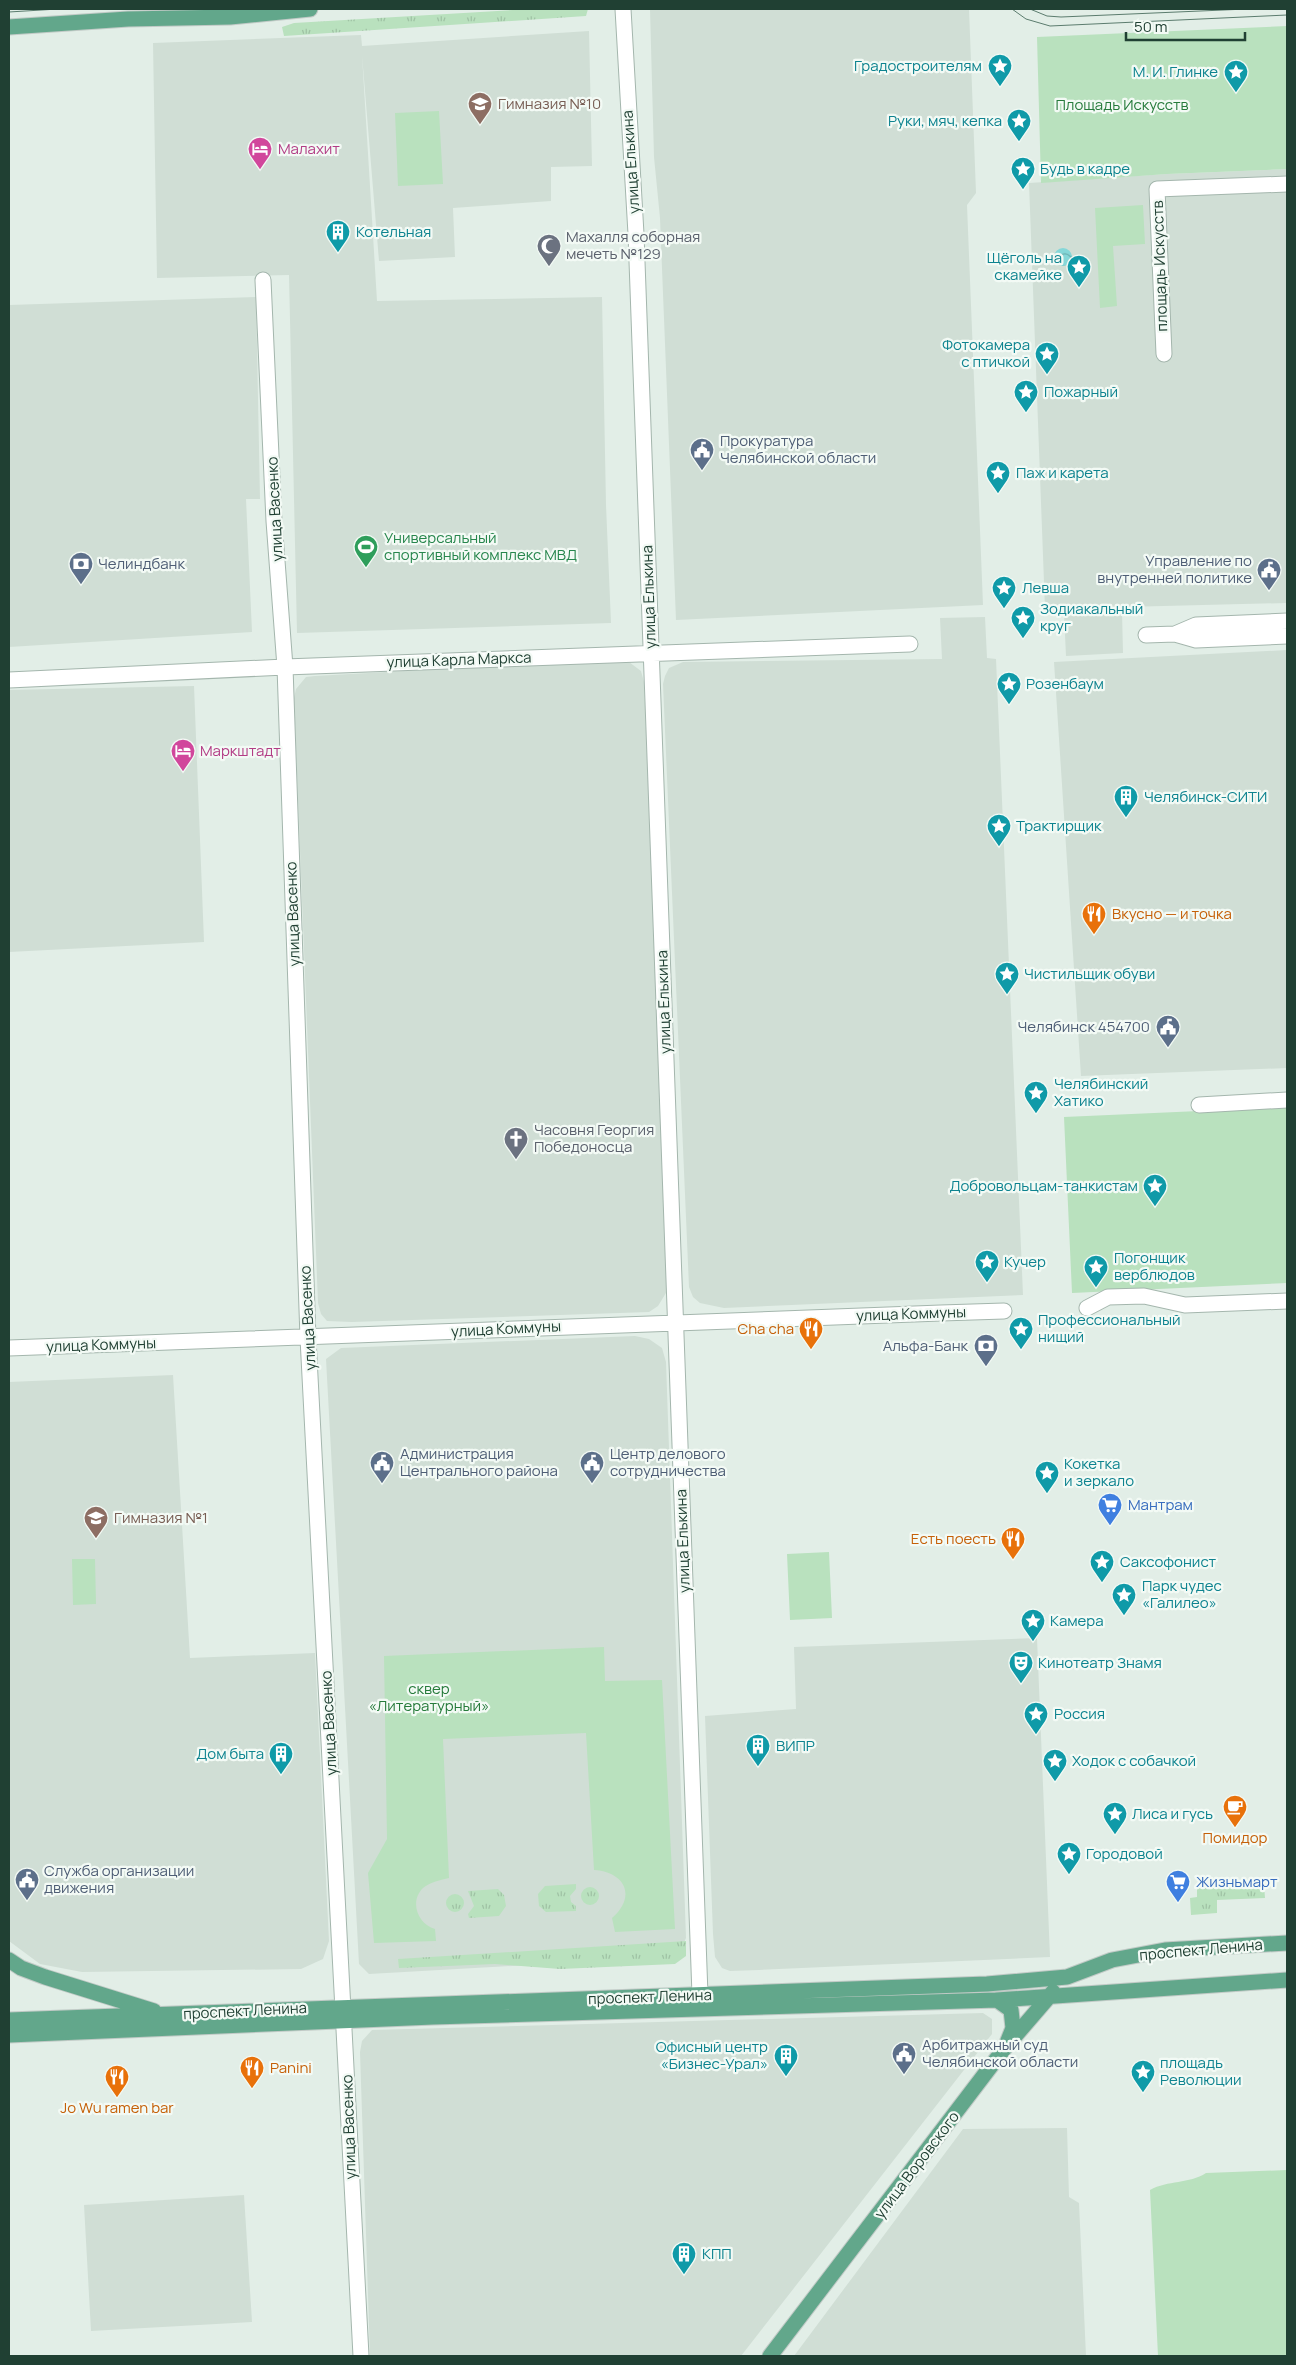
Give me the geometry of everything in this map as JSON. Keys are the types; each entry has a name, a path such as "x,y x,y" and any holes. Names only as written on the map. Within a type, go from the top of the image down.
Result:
{"main road":[{"path":"9,27 128,19 221,18 271,15 310,9"},
{"name":"проспект Ленина","path":"9,2035 344,2014 700,1995 987,1984 1067,1976 1112,1960 1165,1950 1287,1943"},
{"path":"9,1960 20,1968 46,1977 165,2014"},
{"name":"улица Воровского","path":"770,2356 1004,2049 1067,1976"},
{"name":"проспект Ленина","path":"9,2020 165,2014 344,2014 997,2000 1287,1980"},
{"path":"997,2000 1011,2010 1013,2028 1004,2049"}],"street":[{"name":"улица Елькина","path":"623,9 636,242 700,1995"},
{"name":"площадь Искусств","path":"1164,354 1157,189 1287,184"},
{"name":"улица Васенко","path":"264,280 274,521 285,667 308,1338 361,2356"},
{"path":"1175,634 1196,625 1287,621"},
{"path":"1146,635 1175,634 1196,640 1287,636"},
{"name":"улица Карла Маркса","path":"9,680 285,667 910,644"},
{"path":"1199,1105 1287,1100"},
{"path":"1087,1308 1108,1297 1126,1296 1144,1296 1185,1305 1287,1301"},
{"name":"улица Коммуны","path":"9,1348 308,1338 675,1321 1004,1311"}],"shaded area":[{"path":"650,9 969,9 976,193 967,205 983,605 676,620 660,218 654,157"},
{"path":"589,31 592,166 551,167 551,201 453,208 455,257 379,261 362,55 377,301 602,297 606,505 611,623 297,633 289,275 157,278 153,43 361,35 362,46"},
{"path":"1287,169 1287,603 1045,609 1029,183 1167,174"},
{"path":"256,297 260,499 246,499 252,632 9,647 9,305"},
{"path":"1122,612 1123,653 1066,656 1064,614"},
{"path":"985,617 987,658 996,659 1023,1295 724,1308 700,1303 693,1297 689,1287 663,684 665,676 669,668 683,662 942,659 940,618"},
{"path":"1287,650 1287,1068 1081,1076 1054,662"},
{"path":"616,659 629,662 641,671 644,682 669,1288 658,1306 649,1312 352,1322 327,1321 321,1314 318,1303 294,698 296,689 306,677 315,676"},
{"path":"194,686 204,942 9,952 9,690"},
{"path":"635,1336 649,1339 662,1348 666,1362 686,1938 679,1954 671,1957 369,1974 359,1964 326,1359 341,1348"},
{"path":"173,1375 190,1658 315,1653 329,1941 323,1959 301,1969 82,1972 40,1964 9,1941 9,1382"},
{"path":"1037,1638 1050,1957 730,1971 722,1968 715,1957 713,1934 705,1716 796,1709 794,1647"},
{"path":"983,2013 992,2019 992,2034 741,2356 370,2356 360,2052 362,2041 372,2030"},
{"path":"1067,2128 1069,2197 1079,2203 1086,2356 794,2356 963,2129"},
{"path":"244,2195 252,2322 91,2331 84,2205"}],"green space":[{"path":"531,9 588,9 586,16 284,36 282,27 294,23"},
{"name":"Площадь Искусств","path":"1287,26 1287,169 1167,174 1041,183 1037,37"},
{"path":"439,111 443,184 398,186 395,113"},
{"path":"1143,205 1145,244 1113,246 1117,306 1100,308 1095,208"},
{"path":"1287,1107 1287,1283 1072,1293 1064,1117"},
{"path":"829,1552 832,1618 790,1620 787,1554"},
{"path":"72,1559 95,1559 96,1604 73,1605"},
{"name":"сквер «Литературный»","path":"604,1647 605,1681 662,1680 675,1929 615,1932 612,1918 620,1910 624,1901 624,1886 613,1875 594,1870 586,1733 443,1739 449,1878 423,1888 419,1894 416,1906 420,1918 435,1929 436,1941 374,1943 368,1873 387,1839 384,1656"},
{"path":"576,1884 576,1889 570,1896 571,1902 576,1906 576,1911 546,1912 539,1906 538,1894 545,1886"},
{"path":"1264,1885 1265,1898 1217,1900 1217,1913 1191,1915 1190,1898 1197,1897 1197,1888"},
{"path":"590,1887 596,1890 599,1896 596,1902 590,1905 584,1902 581,1896 584,1890"},
{"path":"498,1889 504,1895 506,1906 499,1916 469,1918 468,1914 474,1906 468,1891"},
{"path":"455,1894 461,1897 464,1903 461,1909 455,1912 449,1909 446,1903 449,1897"},
{"path":"686,1941 686,1956 675,1964 560,1969 495,1964 399,1968 398,1959"},
{"path":"1287,2170 1287,2356 1158,2356 1150,2190 1193,2179 1206,2173"}],"water":[{"path":"1059,248 1067,248 1072,253 1070,264 1059,266 1054,261 1054,253"}],"tram line":[{"path":"9,12 58,9"},
{"path":"1012,9 1026,19 1050,26 1287,15"},
{"path":"1030,9 1047,16 1061,17 1247,9"}],"place":[{"name":"Градостроителям","path":"1000,87"},
{"name":"М. И. Глинке","path":"1236,93"},
{"name":"Гимназия №10","path":"480,125"},
{"name":"Руки, мяч, кепка","path":"1019,142"},
{"name":"Малахит","path":"260,170"},
{"name":"Будь в кадре","path":"1023,190"},
{"name":"Котельная","path":"338,253"},
{"name":"Махалля соборная мечеть №129","path":"549,267"},
{"name":"Щёголь на скамейке","path":"1079,288"},
{"name":"Фотокамера с птичкой","path":"1047,375"},
{"name":"Пожарный","path":"1026,413"},
{"name":"Прокуратура Челябинской области","path":"702,471"},
{"name":"Паж и карета","path":"998,494"},
{"name":"Универсальный спортивный комплекс МВД","path":"366,568"},
{"name":"Челиндбанк","path":"81,585"},
{"name":"Управление по внутренней политике","path":"1269,591"},
{"name":"Левша","path":"1004,609"},
{"name":"Зодиакальный круг","path":"1023,639"},
{"name":"Розенбаум","path":"1009,705"},
{"name":"Маркштадт","path":"183,772"},
{"name":"Челябинск-СИТИ","path":"1126,818"},
{"name":"Трактирщик","path":"999,847"},
{"name":"Вкусно — и точка","path":"1094,935"},
{"name":"Чистильщик обуви","path":"1007,995"},
{"name":"Челябинск 454700","path":"1168,1048"},
{"name":"Челябинский Хатико","path":"1036,1114"},
{"name":"Часовня Георгия Победоносца","path":"516,1160"},
{"name":"Добровольцам-танкистам","path":"1155,1207"},
{"name":"Кучер","path":"987,1283"},
{"name":"Погонщик верблюдов","path":"1096,1288"},
{"name":"Cha cha","path":"811,1350"},
{"name":"Профессиональный нищий","path":"1021,1350"},
{"name":"Альфа-Банк","path":"986,1367"},
{"name":"Администрация Центрального района","path":"382,1484"},
{"name":"Центр делового сотрудничества","path":"592,1484"},
{"name":"Кокетка и зеркало","path":"1047,1494"},
{"name":"Мантрам","path":"1110,1526"},
{"name":"Гимназия №1","path":"96,1539"},
{"name":"Есть поесть","path":"1013,1560"},
{"name":"Саксофонист","path":"1102,1583"},
{"name":"Парк чудес «Галилео»","path":"1124,1616"},
{"name":"Камера","path":"1033,1642"},
{"name":"Кинотеатр Знамя","path":"1021,1684"},
{"name":"Россия","path":"1036,1735"},
{"name":"ВИПР","path":"758,1767"},
{"name":"Дом быта","path":"281,1775"},
{"name":"Ходок с собачкой","path":"1055,1782"},
{"name":"Помидор","path":"1235,1828"},
{"name":"Лиса и гусь","path":"1115,1835"},
{"name":"Городовой","path":"1069,1875"},
{"name":"Служба организации движения","path":"27,1901"},
{"name":"Жизньмарт","path":"1178,1903"},
{"name":"Арбитражный суд Челябинской области","path":"904,2075"},
{"name":"Офисный центр «Бизнес-Урал»","path":"786,2077"},
{"name":"Panini","path":"252,2089"},
{"name":"площадь Революции","path":"1143,2093"},
{"name":"Jo Wu ramen bar","path":"117,2098"},
{"name":"КПП","path":"684,2275"}]}
